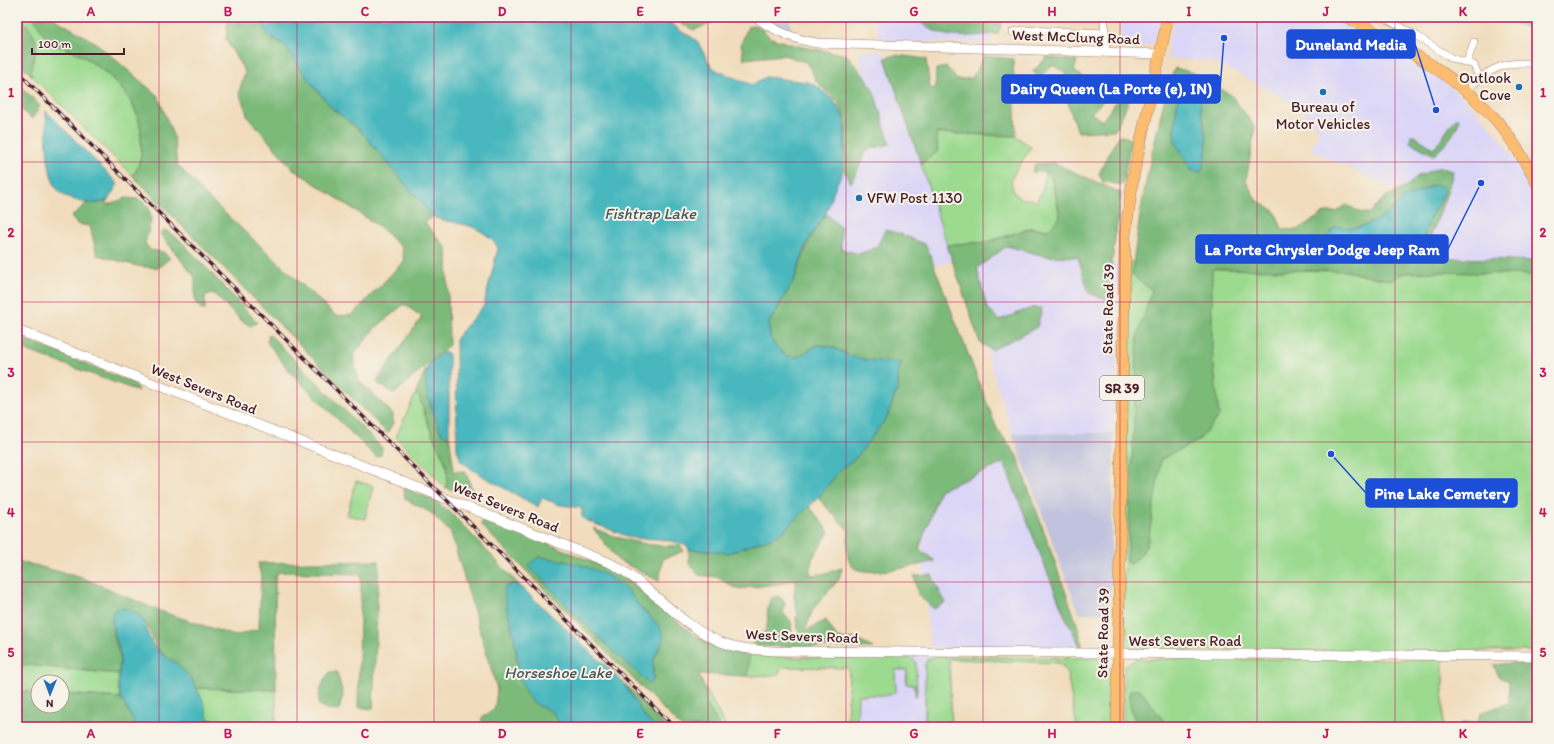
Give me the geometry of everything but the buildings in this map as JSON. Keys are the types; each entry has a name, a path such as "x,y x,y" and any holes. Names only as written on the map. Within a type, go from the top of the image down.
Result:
{"main road":[{"name":"State Road 39","path":"1117,727 1125,236 1134,172 1168,17"},
{"path":"1347,17 1429,63 1466,91 1500,126 1512,141 1537,182"}],"street":[{"name":"West McClung Road","path":"756,17 782,33 796,39 816,43 1161,54"},
{"path":"1104,17 1106,53"},
{"path":"1383,17 1452,58 1467,62 1477,69 1479,77"},
{"path":"1013,32 1024,30 1104,33"},
{"path":"1467,62 1474,42"},
{"path":"1466,91 1479,77 1492,69 1509,64 1537,64"},
{"name":"West Severs Road","path":"17,330 605,561 631,575 693,628 721,642 735,647 775,651 1118,655 1537,656"}],"shaded area":[{"path":"763,17 790,17 791,32 778,27"},
{"path":"872,17 990,17 990,43 881,41"},
{"path":"1121,17 1165,17 1156,41 1149,46 1121,47"},
{"path":"1176,17 1330,17 1389,47 1438,77 1469,103 1494,130 1513,156 1537,201 1537,269 1425,267 1428,179 1393,188 1311,150 1319,131 1299,107 1237,73 1209,61 1167,59 1168,42"},
{"path":"858,50 883,51 958,260 868,279 813,231 826,213 836,185 842,174 885,136 862,70"},
{"path":"999,244 1119,264 1114,433 1012,433 965,283"},
{"path":"1012,433 1114,433 1110,613 1079,614"},
{"path":"1009,459 1084,649 930,648 922,559 923,498"},
{"path":"851,656 949,656 952,727 847,727"}],"green space":[{"path":"17,17 34,17 41,30 51,41 77,53 101,69 129,98 139,122 141,135 141,156 133,176 32,76 31,69 36,52 23,21"},
{"path":"34,17 55,17 55,19 96,43 158,96 174,138 177,164 205,195 336,316 352,315 404,261 402,248 380,227 292,168 248,117 239,92 245,72 226,40 228,17 260,17 272,39 283,44 311,83 332,108 361,131 432,216 425,223 447,249 449,345 394,394 376,382 422,317 404,304 374,329 353,356 358,380 393,414 393,423 387,433 133,176 141,156 141,135 139,122 129,98 111,78 90,61 69,49 54,44 50,41 41,30"},
{"path":"675,17 715,17 712,23 694,30 681,24"},
{"path":"914,17 1004,17 998,34 953,36 935,31"},
{"path":"17,18 25,23 34,36 36,51 32,66 32,76 17,60"},
{"path":"757,25 771,38 797,46 847,55 868,81 875,95 890,144 867,150 851,183 845,173 846,122 839,103 816,81 808,63 784,55 744,59 741,44 748,27"},
{"path":"896,55 926,59 930,88 935,89 936,69 947,67 957,80 972,78 984,56 1013,59 1016,136 936,133 938,151 921,164 885,58"},
{"path":"1047,57 1077,61 1074,71 1095,85 1105,99 1091,113 1102,121 1117,101 1124,85 1133,92 1115,130 1078,132 1069,107 1065,72 1052,65 1039,78 1033,71"},
{"path":"1175,68 1194,73 1231,95 1255,127 1246,181 1256,200 1275,211 1282,229 1297,230 1326,212 1337,212 1346,205 1362,213 1370,213 1385,197 1406,187 1418,176 1440,167 1453,171 1449,187 1425,252 1432,261 1459,258 1537,261 1537,275 1440,272 1404,273 1391,280 1365,276 1347,271 1212,269 1212,347 1219,416 1198,441 1161,459 1148,542 1141,555 1131,564 1127,563 1138,334 1152,290 1132,275 1148,171 1166,93","holes":["1179,92 1200,98 1200,111 1205,124 1192,171 1175,142 1174,131","1431,186 1444,193 1430,218 1420,247 1404,259 1378,261 1364,257 1351,250 1329,242 1328,236 1335,227 1355,228 1366,225 1385,216 1404,198"]},
{"path":"17,82 40,106 32,119 17,106"},
{"path":"1458,117 1460,119 1453,134 1442,148 1434,155 1410,142 1411,135 1413,135 1435,148 1450,125"},
{"path":"935,133 1016,136 1031,147 1011,179 1013,192 1021,199 1030,199 1036,202 1043,189 1045,172 1051,176 1060,217 1047,230 1031,228 988,242 947,245 921,164 938,151"},
{"path":"1120,135 1131,139 1123,185 1103,182 1099,174 1109,152"},
{"path":"1054,163 1121,193 1107,300 1089,293 1078,257 1045,256 1007,246 977,268 987,308 999,320 1032,308 1042,308 1037,327 992,350 980,343 947,245 988,242 1031,228 1047,230 1060,217 1056,192 1048,174 1045,172 1032,172 1035,164"},
{"path":"126,198 139,199 149,208 151,221 145,243 150,250 163,252 170,258 158,268 137,266 97,255 90,226 77,224 71,217 87,203 99,203 106,201 107,205"},
{"path":"826,213 841,228 841,249 859,254 877,247 885,230 901,234 926,245 997,429 1016,454 1076,621 1082,642 1081,648 1064,614 1004,463 940,490 919,549 935,561 905,568 879,571 859,570 853,567 850,563 847,550 849,531 818,498 840,470 857,456 887,417 898,387 899,362 893,363 867,360 850,356 832,347 818,345 797,357 786,356 777,348 770,338 769,323 794,280 813,231"},
{"path":"165,230 180,240 257,322 251,326 242,321 214,294 205,295 205,310 202,310 195,302 195,277 160,234"},
{"path":"1129,262 1537,269 1537,651 1146,650 1127,648 1123,639"},
{"path":"269,334 382,448 381,455 376,457 290,372 267,342"},
{"path":"17,338 35,343 135,384 138,391 17,347"},
{"path":"17,347 18,561 83,578 157,610 235,636 259,629 261,577 258,563 379,561 373,709 358,707 361,574 278,572 275,579 276,690 197,688 190,676 158,650 146,623 112,628 120,656 119,674 17,664"},
{"path":"430,364 427,375 441,433 446,436 449,434 454,472 465,471 474,495 446,488 447,472 445,460 429,426 419,395 415,395 425,371"},
{"path":"415,395 419,395 431,431 445,460 447,472 446,488 396,437"},
{"path":"356,481 373,486 365,519 347,515"},
{"path":"404,488 434,500 450,512 521,587 513,584 507,608 515,643 519,672 536,704 545,707 552,712 558,722 559,727 485,727 481,719 495,708 497,689 451,533 430,512 405,499"},
{"path":"809,506 829,532 812,559 810,575 822,574 842,568 839,579 813,609 805,631 826,620 837,638 855,639 873,648 757,646 752,643 765,632 768,622 768,606 771,598 779,596 785,603 783,613 791,621 792,639 796,642 802,636 799,633 796,618 798,615 794,595 797,579 784,583 737,589 717,577 699,575 689,564 689,549 728,553 779,535"},
{"path":"484,517 624,575 664,611 693,634 720,649 749,655 748,676 698,674 704,686 707,705 720,727 681,727 481,525","holes":["626,588 637,604 649,615 662,644 653,660 653,680"]},
{"path":"593,528 636,542 658,546 680,545 684,551 663,559 659,581 618,560"},
{"path":"932,575 941,595 946,602 934,609 918,595 914,576"},
{"path":"749,655 777,657 911,658 916,662 917,696 915,697 915,685 906,684 907,670 895,670 896,691 890,695 858,695 857,727 847,727 849,668 782,667 778,675 748,676"},
{"path":"935,656 1102,659 1109,665 1112,677 1111,727 1077,727 1067,673 1060,663 949,659 952,727 925,727 925,664 928,659"},
{"path":"1136,659 1443,659 1443,727 1123,727 1124,667"},
{"path":"1512,663 1537,664 1537,727 1458,727 1462,723 1478,723 1480,713 1509,703 1509,681 1499,677 1494,665"},
{"path":"17,664 119,674 118,686 121,698 70,695 70,674 30,674 30,692 17,691"},
{"path":"330,672 337,672 343,695 339,710 326,709 318,704 321,687"},
{"path":"624,683 666,727 654,727 644,716"},
{"path":"704,686 726,727 720,727 707,705"},
{"path":"197,688 276,690 276,727 255,727 208,719"},
{"path":"1140,689 1168,727 1137,727 1130,706 1130,691"},
{"path":"17,691 30,692 30,714 70,714 70,695 121,698 134,721 135,727 17,727"},
{"path":"208,719 255,727 209,727"}],"water":[{"name":"Fishtrap Lake","path":"260,17 664,17 682,32 697,41 711,66 718,71 752,85 766,77 808,82 820,88 837,104 844,119 845,143 842,174 836,185 826,213 807,243 794,280 769,323 770,338 777,348 786,356 797,357 818,345 832,347 850,356 867,360 902,363 898,370 898,387 887,417 857,457 840,470 818,498 779,535 728,553 689,549 685,544 659,539 632,538 585,520 582,517 582,508 560,505 542,498 538,507 479,474 461,461 457,449 456,338 484,305 498,248 492,239 478,229 432,216 361,131 332,108 311,83 283,44 268,36"},
{"path":"1487,17 1537,17 1537,29"},
{"path":"1186,86 1200,98 1207,142 1205,161 1201,172 1192,171 1175,142 1174,131 1179,92"},
{"path":"46,111 118,184 108,200 95,203 84,202 63,195 57,189 52,180 48,156"},
{"path":"1435,185 1444,187 1444,193 1430,218 1420,247 1413,256 1389,261 1379,260 1361,255 1329,242 1328,236 1335,227 1355,228 1366,225 1385,216 1404,198"},
{"path":"443,352 449,354 449,434 446,436 441,433 431,408 426,382 426,373 429,365"},
{"path":"539,557 573,563 605,574 626,589 639,606 655,621 661,628 663,639 654,659 653,680 649,684 592,631 528,565"},
{"name":"Horseshoe Lake","path":"514,584 521,587 624,683 644,716 654,727 559,727 555,715 534,703 530,699 523,686 519,672 514,637 504,594 505,587"},
{"path":"120,608 130,610 142,619 153,644 158,651 176,663 189,677 203,700 209,727 135,727 119,691 120,655 114,632 112,616 114,610"}],"railway":[{"path":"17,71 674,727"}],"place":[{"name":"Dairy Queen (La Porte (e), IN)","path":"1224,38"},
{"name":"Outlook Cove","path":"1519,87"},
{"name":"Bureau of Motor Vehicles","path":"1323,92"},
{"name":"Duneland Media","path":"1436,110"},
{"name":"La Porte Chrysler Dodge Jeep Ram","path":"1481,183"},
{"name":"VFW Post 1130","path":"859,198"},
{"name":"Pine Lake Cemetery","path":"1331,454"}]}
